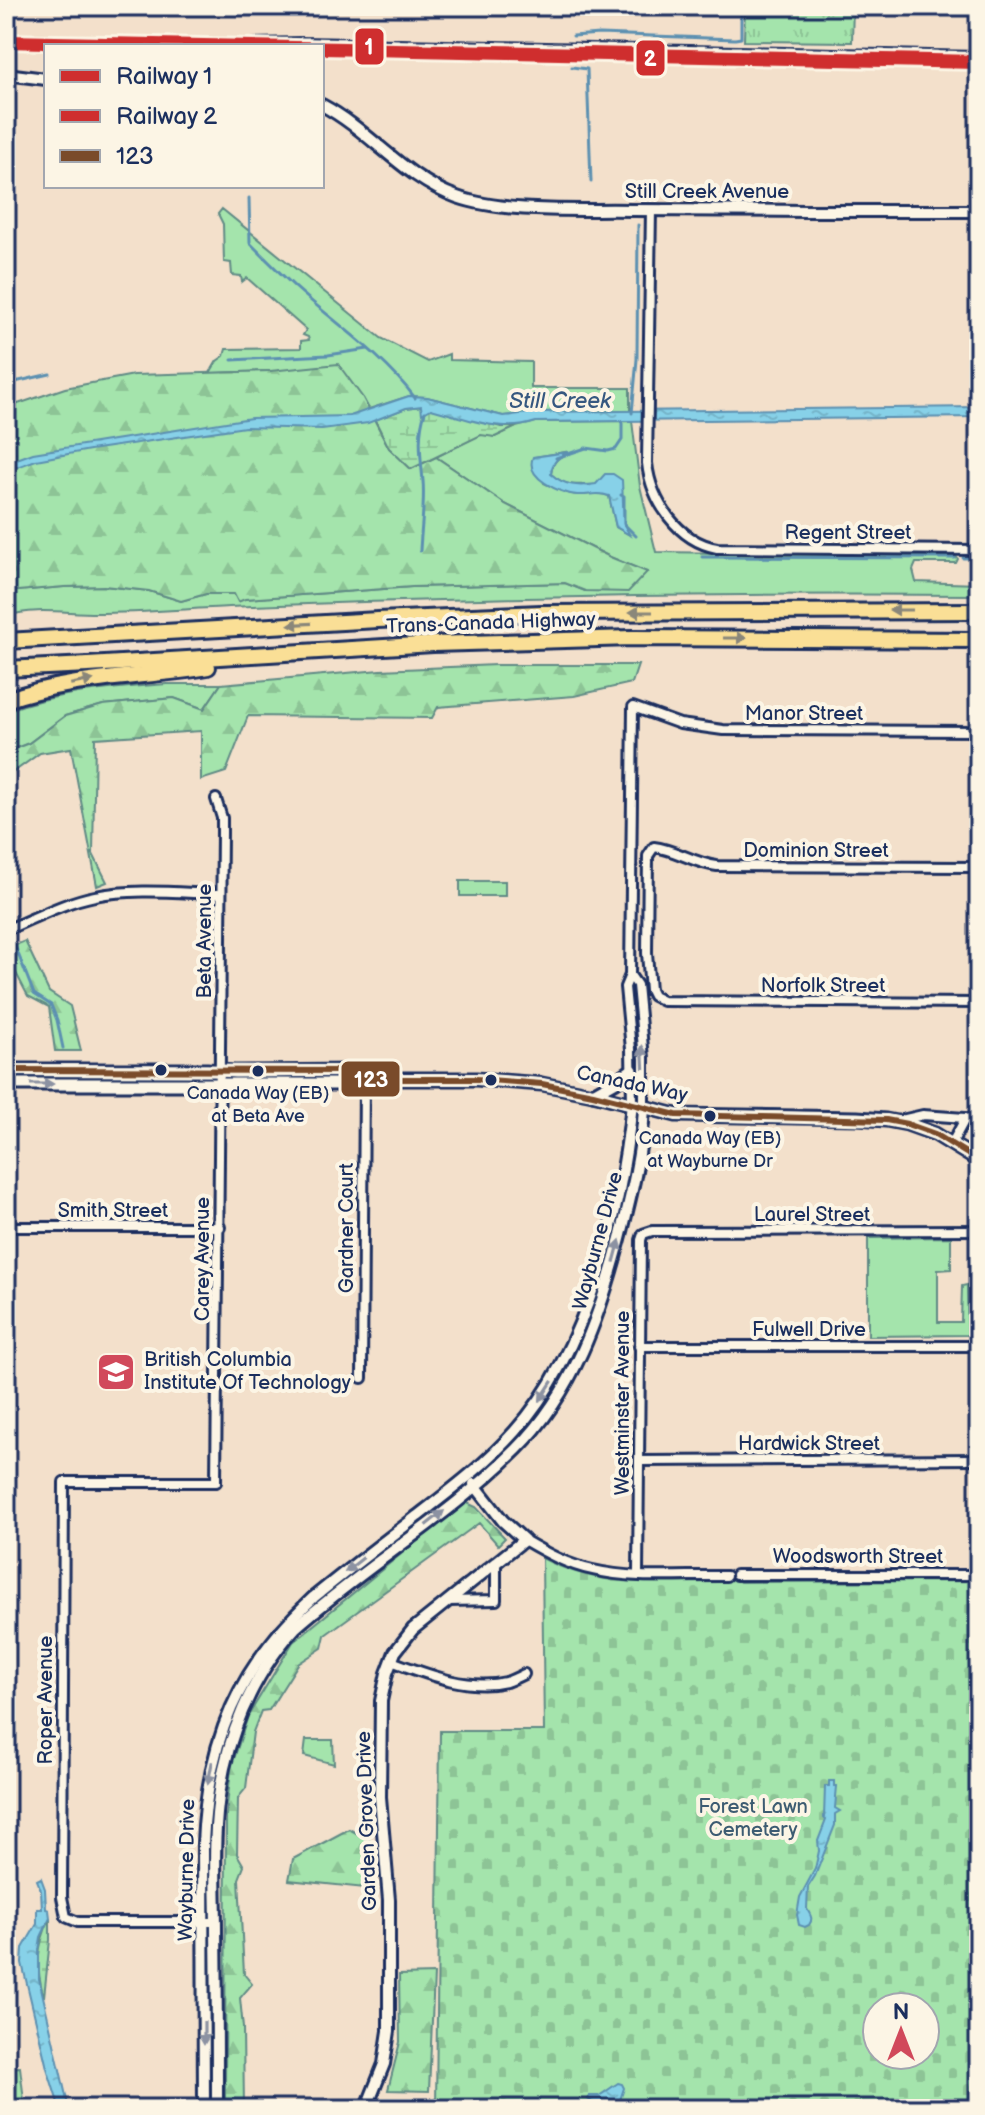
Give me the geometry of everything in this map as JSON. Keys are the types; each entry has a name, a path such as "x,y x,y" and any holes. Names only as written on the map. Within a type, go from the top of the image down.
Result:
{"highway":[{"name":"Trans-Canada Highway","path":"9,641 541,613 979,611"},
{"name":"Trans-Canada Highway","path":"6,669 433,644 632,638 979,640"},
{"path":"6,700 88,680 199,668 287,653"}],"main road":[{"name":"Canada Way","path":"6,1070 352,1071 364,1079"},
{"path":"593,1094 632,1070"},
{"name":"Canada Way","path":"6,1084 352,1084 364,1079 510,1080 593,1094 676,1115 896,1121 952,1143 979,1161"}],"street":[{"path":"6,74 44,79"},
{"name":"Still Creek Avenue","path":"324,106 351,123 405,169 438,190 492,206 979,211"},
{"name":"Regent Street","path":"651,210 649,478 667,515 705,546 717,548 979,550"},
{"name":"Manor Street","path":"633,707 680,724 723,730 979,731"},
{"name":"Wayburne Drive","path":"217,2109 217,1807 227,1755 242,1711 261,1674 304,1614 350,1568 471,1475 522,1423 563,1363 580,1323 605,1246 638,1106 625,987 630,975 633,707"},
{"name":"Beta Avenue","path":"216,799 222,818 219,1085"},
{"name":"Dominion Street","path":"666,1002 651,993 648,970 650,850 657,847 717,866 979,867"},
{"path":"6,930 95,896 132,893 221,894"},
{"name":"Wayburne Drive","path":"204,2109 205,1804 216,1747 230,1709 255,1664 282,1628 476,1487 519,1448 574,1371 604,1295 636,1173 638,1106 644,1058 637,985 630,975"},
{"name":"Norfolk Street","path":"666,1002 979,1003"},
{"name":"Gardner Court","path":"362,1378 364,1079"},
{"name":"Carey Avenue","path":"64,1482 216,1482 219,1085"},
{"path":"896,1121 923,1115 979,1119"},
{"path":"952,1143 965,1119"},
{"name":"Smith Street","path":"6,1227 220,1227"},
{"name":"Laurel Street","path":"645,1233 979,1230"},
{"name":"Westminster Avenue","path":"638,1575 641,1240 645,1233"},
{"name":"Fulwell Drive","path":"639,1346 979,1346"},
{"path":"563,1363 574,1371"},
{"name":"Hardwick Street","path":"639,1461 979,1459"},
{"path":"471,1475 476,1487 503,1521 524,1540 554,1557 606,1573 726,1576"},
{"name":"Roper Avenue","path":"64,1482 62,1897 66,1917 78,1922 203,1922"},
{"name":"Garden Grove Drive","path":"366,2109 388,2046 389,1900 380,1797 381,1710 391,1661 406,1636 524,1540"},
{"path":"449,1601 496,1600 496,1564"},
{"name":"Woodsworth Street","path":"736,1575 979,1575"},
{"path":"391,1661 459,1682 506,1682 524,1674"},
{"path":"203,1922 216,1922"}],"green space":[{"path":"745,6 853,6 852,42 744,41"},
{"path":"222,209 381,338 428,362 449,354 449,360 531,362 531,388 630,388 630,411 538,412 503,416 427,397 409,396 369,409 363,398 270,371 210,373 226,349 301,348 301,341 309,340 303,335 306,330 247,278 242,282 241,276 232,275 231,263 224,262 223,224 218,214"},
{"path":"338,364 363,398 389,448 411,469 436,457 505,504 610,557 647,572 628,592 585,591 565,583 412,587 238,602 234,594 206,594 181,601 149,591 104,586 6,592 6,408 65,388 134,375 270,371"},
{"path":"422,406 501,427 516,427 495,437 481,435 411,469 389,448 375,420 406,408"},
{"path":"632,421 640,486 656,552 955,556 958,559 956,563 916,563 913,570 916,582 979,584 979,595 510,598 113,613 39,611 6,616 6,592 64,587 104,586 149,591 181,601 206,594 234,594 245,599 412,587 565,583 585,591 646,572 505,504 436,457 481,434 495,437 536,422","holes":["565,452 554,464 551,474 566,483 601,486 624,496 624,525 628,534 616,527 609,496 573,494 544,483 534,457"]},
{"path":"496,665 638,665 632,683 574,696 438,707 432,718 248,716 226,772 201,780 201,731 95,738 93,854 107,882 97,886 71,748 40,753 11,774 13,783 6,784 6,752 29,743 65,716 103,705 174,698 204,709 221,684 380,670"},
{"path":"167,684 221,684 204,709 174,698 103,705 65,716 29,743 6,752 6,711 65,695"},
{"path":"460,881 505,881 505,896 460,896"},
{"path":"25,941 49,992 70,1006 81,1051 55,1051 49,1007 28,996 6,954 6,949"},
{"path":"951,1237 951,1269 938,1270 938,1322 961,1322 962,1286 967,1285 968,1335 868,1336 868,1238"},
{"path":"465,1502 476,1507 505,1538 498,1545 479,1523 325,1635 322,1648 298,1664 269,1710 261,1711 253,1732 246,1788 238,1798 237,1854 244,1866 239,1879 244,1974 252,1984 240,1998 244,2109 225,2109 226,1816 231,1768 248,1716 293,1642"},
{"name":"Forest Lawn Cemetery","path":"542,1558 586,1575 630,1582 722,1582 733,1577 740,1582 979,1581 979,2109 436,2109 440,1731 544,1731"},
{"path":"306,1740 333,1740 334,1764 304,1756"},
{"path":"349,1829 371,1841 374,1889 289,1880 293,1859"},
{"path":"50,1918 50,1940 44,1997 39,1957"},
{"path":"434,1974 429,2091 388,2090 400,2042 399,1975"},
{"path":"20,2067 25,2109 6,2109 6,2068"}],"water":[{"path":"409,396 427,397 503,416 538,412 979,407 979,417 536,422 496,426 431,409 422,414 421,406 406,408 368,423 322,429 245,427 90,450 36,460 6,471 6,463 33,453 251,418 350,416"},
{"path":"568,452 556,460 551,474 561,481 578,485 596,484 605,474 613,474 622,480 624,525 630,535 616,527 609,496 577,495 538,478 532,465 533,457"},
{"path":"829,1781 834,1781 834,1786 837,1786 835,1808 840,1811 835,1814 835,1825 808,1887 807,1909 811,1920 805,1927 799,1925 797,1915 800,1897 815,1869 818,1841 826,1820 825,1786 829,1786"},
{"path":"41,1878 50,1918 41,1937 39,1979 69,2109 60,2109 22,1963 23,1948 37,1924 37,1909 42,1909 37,1880"},
{"path":"618,2083 624,2088 617,2109 591,2109 595,2104 588,2099 589,2096 599,2096"}],"waterway":[{"path":"573,36 741,38 741,6"},
{"path":"572,67 587,69 591,182"},
{"path":"249,198 250,243 295,287 374,353 415,398"},
{"path":"632,413 637,359 638,225"},
{"path":"232,360 328,355 368,349"},
{"path":"6,384 50,374"},
{"path":"420,551 424,498 420,438 425,412"},
{"path":"556,458 586,448 616,449 622,440 622,421"},
{"path":"621,495 624,496 624,524 636,536"},
{"path":"702,557 955,558"},
{"path":"963,558 979,558"},
{"path":"15,946 34,994 51,1005 63,1048"}],"railway":[{"path":"138,42 303,39 979,53"}],"rail line":[{"name":"1","path":"6,39 249,44"},
{"name":"2","path":"6,44 44,45"},
{"name":"1","path":"324,46 979,59"},
{"name":"2","path":"324,51 979,65"}],"transit line":[{"name":"123","path":"6,1070 352,1071 364,1079 476,1079 542,1084 676,1115 886,1120 935,1134 979,1161"}],"place":[{"name":"Canada Way (EB) at Beta Ave","path":"258,1071"},
{"name":"Canada Way (EB) at Wayburne Dr","path":"710,1116"},
{"name":"British Columbia Institute Of Technology","path":"116,1372"}],"water label":[{"name":"Still Creek","path":"560,401"}]}
